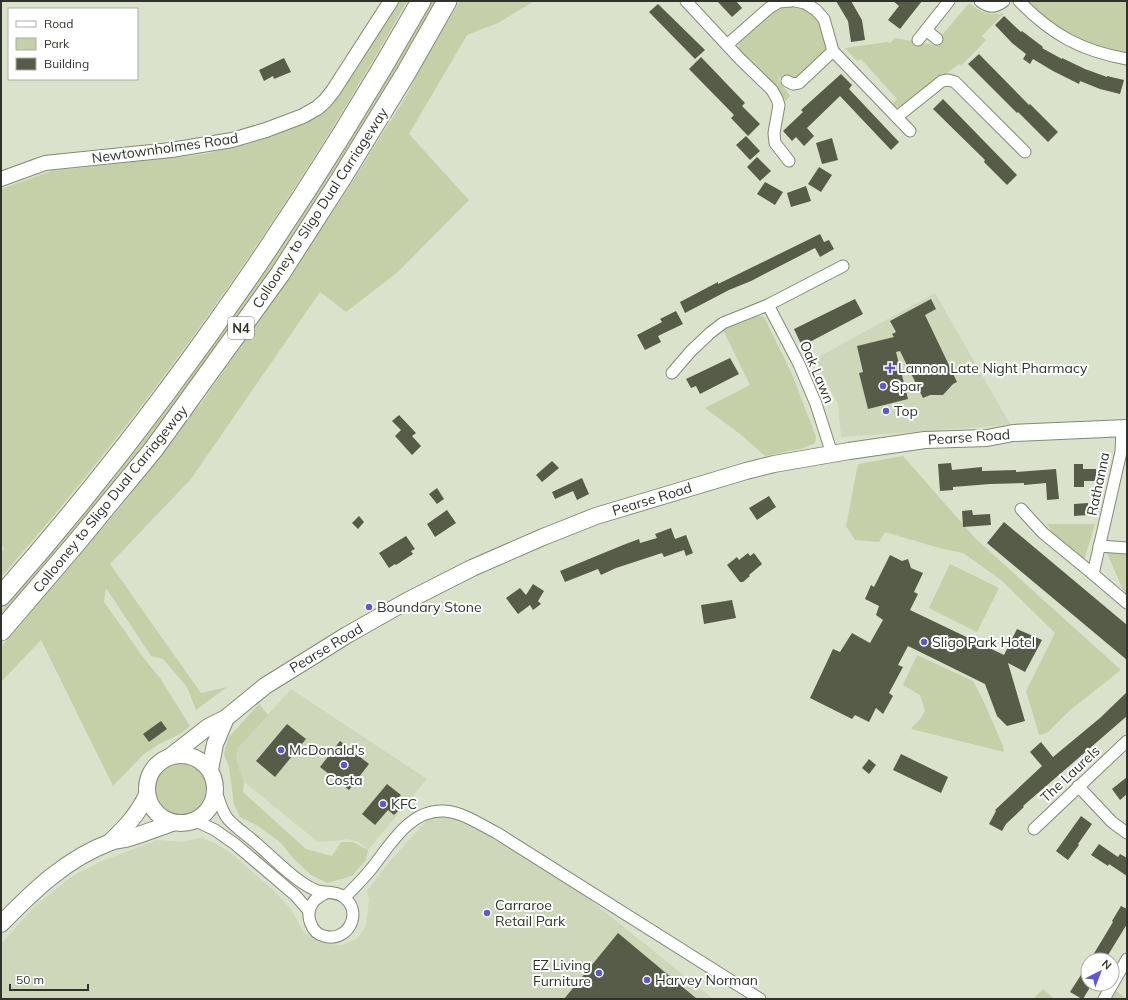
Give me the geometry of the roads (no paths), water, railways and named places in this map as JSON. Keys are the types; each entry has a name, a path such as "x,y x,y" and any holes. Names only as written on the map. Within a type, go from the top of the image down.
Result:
{"highway":[{"name":"Collooney to Sligo Dual Carriageway","path":"1,596 46,544 123,449 201,346 262,259 322,167 390,56 421,1"},
{"name":"Collooney to Sligo Dual Carriageway","path":"1,630 77,542 153,450 280,274 341,180 382,113 447,1"}],"main road":[{"name":"Pearse Road","path":"172,755 208,727 226,718 265,686 347,635 407,601 472,568 596,516 760,468 832,454 925,440 987,438 1013,433 1124,428"},
{"name":"Pearse Road","path":"210,770 215,744 226,718"},
{"path":"172,755 190,757 198,760 210,770 214,780 216,791 213,803 206,814 196,821 184,824 172,823 164,820 152,808 147,795 146,783 153,768 163,759 172,755"},
{"path":"112,841 131,821 140,809 147,795"},
{"path":"1,924 21,903 60,869 72,861 112,841 128,838 172,823"}],"street":[{"name":"Newtownholmes Road","path":"1,179 45,164 171,150 232,140 266,130 303,116 317,108 333,91 391,1"},
{"path":"686,1 727,46 772,90 777,99 778,105 774,133 775,143 789,161"},
{"path":"727,46 769,8 779,2 791,1"},
{"path":"795,1 805,3 816,10 824,19 833,51 910,131"},
{"path":"918,40 949,1"},
{"path":"980,1 987,6 994,7 1004,1"},
{"path":"1019,1 1044,24 1067,40 1094,51 1127,59"},
{"path":"926,30 937,39"},
{"path":"787,81 793,84 799,83 833,51"},
{"path":"898,118 942,81 948,80 955,82 1025,152"},
{"path":"672,373 691,351 723,323 768,305 843,266"},
{"name":"Oak Lawn","path":"768,305 799,364 816,404 832,454"},
{"name":"Rathanna","path":"1094,574 1121,452 1124,428"},
{"path":"1021,510 1043,533 1127,603"},
{"path":"1099,546 1127,548"},
{"name":"The Laurels","path":"1034,829 1127,741"},
{"path":"1078,786 1112,822 1127,833"},
{"path":"216,791 227,818 296,877 315,890 326,893"},
{"path":"345,897 371,869 406,826 418,817 430,812 444,811 454,813 467,817 498,833 760,999"},
{"path":"196,821 215,830 235,844 295,895 309,911"},
{"path":"332,892 345,897 352,908 354,918 348,930 341,935 334,937 318,934 309,920 309,911 312,903 318,897 326,893 332,892"},
{"path":"1104,999 1127,959"}],"place":[{"name":"Lannon Late Night Pharmacy","path":"890,368"},
{"name":"Spar","path":"883,386"},
{"name":"Top","path":"886,411"},
{"name":"Boundary Stone","path":"369,607"},
{"name":"Sligo Park Hotel","path":"924,642"},
{"name":"McDonald's","path":"281,750"},
{"name":"Costa","path":"344,765"},
{"name":"KFC","path":"383,804"},
{"name":"Carraroe Retail Park","path":"487,913"},
{"name":"EZ Living Furniture","path":"599,973"},
{"name":"Harvey Norman","path":"647,980"}]}
